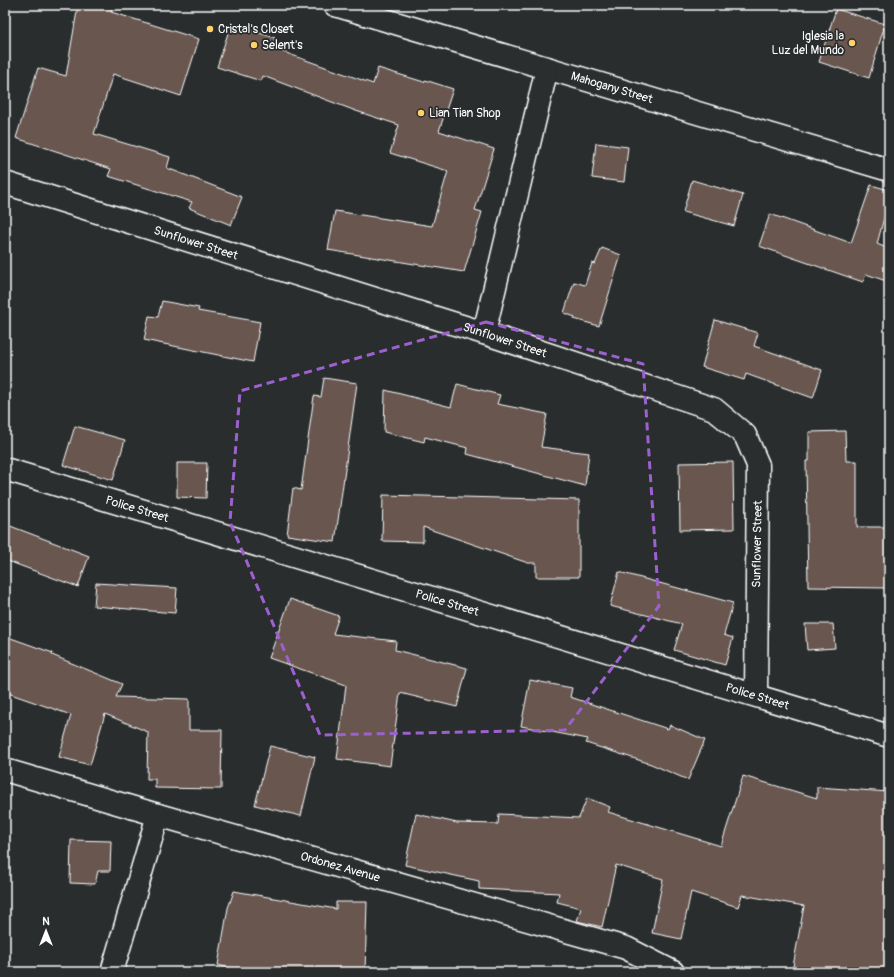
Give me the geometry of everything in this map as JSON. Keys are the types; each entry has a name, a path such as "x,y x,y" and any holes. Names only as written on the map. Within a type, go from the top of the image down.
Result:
{"street":[{"name":"Mahogany Street","path":"335,5 889,170"},
{"path":"484,332 547,68"},
{"name":"Sunflower Street","path":"5,183 484,332 714,409 745,435 758,465 756,695"},
{"name":"Police Street","path":"5,469 889,736"},
{"name":"Ordonez Avenue","path":"5,770 626,948 672,972"},
{"path":"112,972 158,815"}],"highlighted area":[{"path":"486,322 643,364 659,606 565,730 320,735 230,522 240,391"}],"building":[{"path":"78,5 112,5 111,12 199,39 181,96 113,74 94,134 170,157 167,168 242,197 231,225 189,208 192,202 108,176 111,169 16,138 38,68 66,76"},
{"name":"Iglesia la Luz del Mundo","path":"836,9 885,24 869,78 819,62"},
{"path":"231,24 275,38 272,48 373,84 378,68 453,89 439,131 494,149 475,210 482,212 464,272 328,250 335,211 432,226 448,171 390,153 399,125 356,111 263,76 261,81 217,67"},
{"path":"596,143 628,147 624,182 592,178"},
{"path":"692,180 743,195 734,226 683,212"},
{"path":"871,185 889,190 889,199 877,244 889,249 889,282 866,274 863,282 759,246 770,214 851,243"},
{"path":"602,248 621,255 599,326 574,319 575,317 564,313 574,282 585,285 592,263 595,264"},
{"path":"162,301 199,308 198,311 260,322 253,362 144,340 149,316 158,317"},
{"path":"715,320 758,333 754,346 822,370 813,398 746,374 744,380 702,367"},
{"path":"324,378 357,383 335,542 287,535 293,488 301,490 314,396 321,397"},
{"path":"457,384 500,395 497,404 547,414 541,447 589,453 585,486 467,454 468,448 425,437 424,442 384,432 385,390 451,407"},
{"path":"75,426 125,440 113,480 63,465"},
{"path":"845,431 846,461 857,461 857,527 889,527 889,588 808,587 806,461 809,461 809,432"},
{"path":"733,462 734,529 680,530 679,463"},
{"path":"177,463 207,463 206,498 177,497"},
{"path":"383,495 579,500 579,577 536,577 536,563 528,563 423,527 423,542 382,541"},
{"path":"5,524 89,556 78,587 5,560"},
{"path":"619,572 733,603 724,635 733,638 725,665 674,650 682,624 610,606"},
{"path":"96,583 177,588 175,613 94,606"},
{"path":"290,599 339,616 333,634 396,641 395,650 467,668 457,707 400,693 390,766 337,759 346,685 269,658"},
{"path":"805,624 833,624 835,648 807,650"},
{"path":"5,636 53,653 52,655 122,684 116,697 189,699 189,730 222,730 221,789 155,788 155,779 147,779 148,732 105,714 90,765 59,757 71,715 5,692"},
{"path":"530,680 572,688 570,697 668,729 670,725 705,740 688,780 651,764 586,743 588,739 521,726"},
{"path":"270,746 315,757 301,816 255,805"},
{"path":"743,776 817,798 817,787 889,792 889,972 792,972 804,906 742,895 738,907 691,892 681,939 652,933 663,879 616,865 602,927 577,921 581,908 557,902 559,893 479,889 479,881 405,865 416,814 457,823 498,824 499,814 579,818 587,798 610,807 608,812 721,846"},
{"path":"71,840 111,841 110,871 98,871 95,884 70,883"},
{"path":"234,891 336,909 336,902 367,902 365,972 244,972 218,965 228,908"}],"place":[{"name":"Cristal's Closet","path":"210,29"},
{"name":"Iglesia la Luz del Mundo","path":"852,43"},
{"name":"Selent's","path":"254,45"},
{"name":"Lian Tian Shop","path":"421,113"}]}
